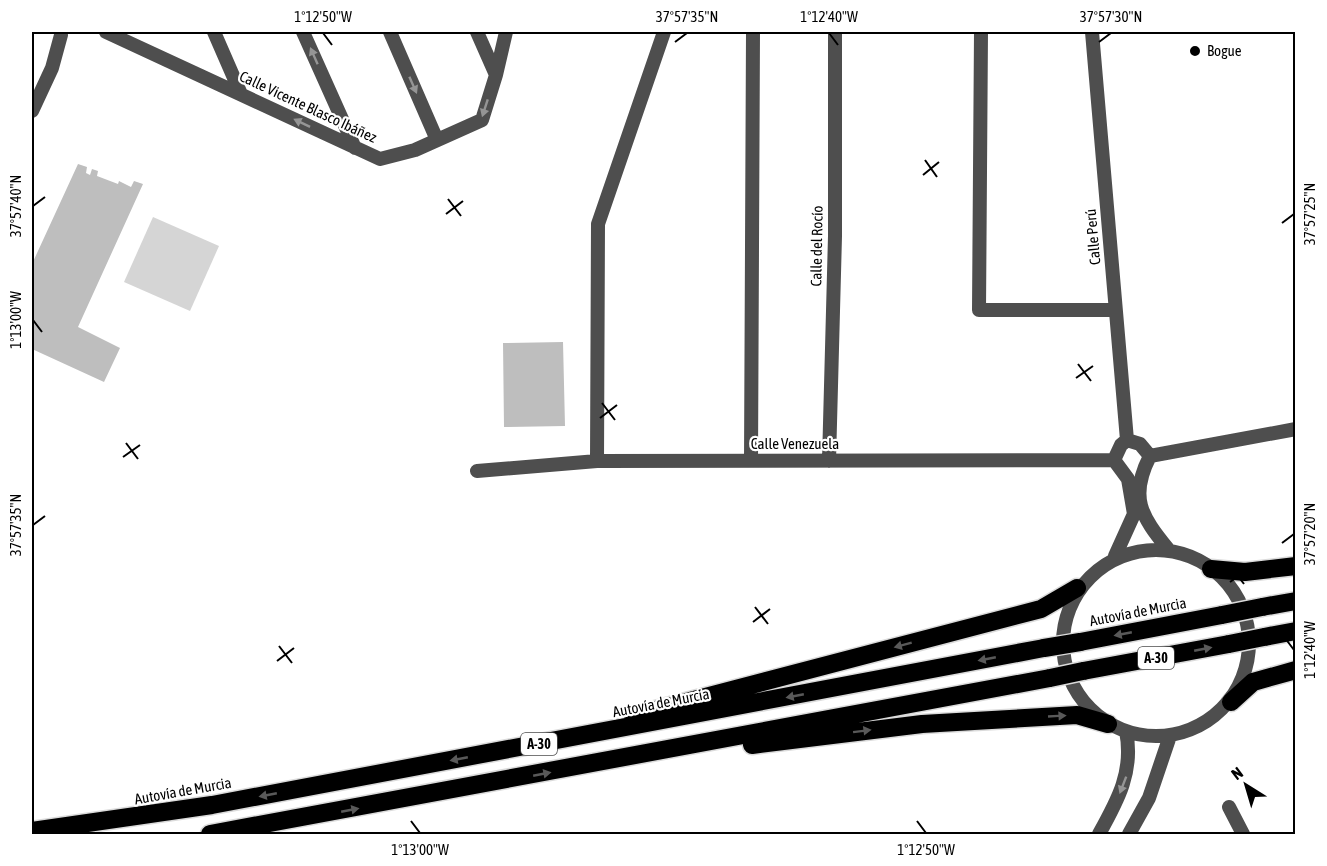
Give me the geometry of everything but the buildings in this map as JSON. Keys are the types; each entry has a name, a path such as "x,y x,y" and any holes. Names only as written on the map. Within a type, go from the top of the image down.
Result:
{"highway":[{"path":"1211,569 1245,572 1296,566"},
{"path":"491,753 1041,609 1077,588"},
{"name":"Autovía de Murcia","path":"32,831 212,805 1296,601"},
{"name":"A-30","path":"210,834 1296,631"},
{"path":"1232,702 1253,682 1296,670"},
{"path":"575,767 922,724 1077,715 1108,724"}],"street":[{"name":"Calle Vicente Blasco Ibáñez","path":"106,32 381,159 415,150 482,120 506,32"},
{"path":"214,32 241,94"},
{"path":"303,32 355,148"},
{"path":"390,32 437,140"},
{"path":"477,32 496,75"},
{"path":"597,461 598,224 664,32"},
{"path":"751,460 753,32"},
{"name":"Calle del Rocío","path":"829,461 835,236 835,32"},
{"path":"981,32 979,310 1115,310"},
{"name":"Calle Perú","path":"1092,32 1127,440"},
{"path":"32,89 62,33"},
{"path":"32,111 52,68 62,33"},
{"path":"1150,456 1296,429"},
{"path":"1115,556 1134,514 1128,479 1114,460 1121,445 1127,440 1140,444 1150,456"},
{"path":"1150,456 1139,482 1140,506 1145,521 1168,549"},
{"name":"Calle Venezuela","path":"477,471 597,461 1114,460"},
{"path":"1140,549 1168,549 1185,554 1211,569 1239,603 1249,637 1245,677 1232,702 1212,719 1170,736 1126,731 1108,724 1086,708 1065,665 1064,623 1077,588 1115,556 1140,549"},
{"path":"1099,834 1126,780 1130,752 1126,731"},
{"path":"1129,834 1149,798 1170,736"},
{"path":"1229,807 1242,834"}],"shaded area":[{"path":"153,217 219,246 190,311 124,282"}],"place":[{"name":"Bogue","path":"1195,51"}]}
